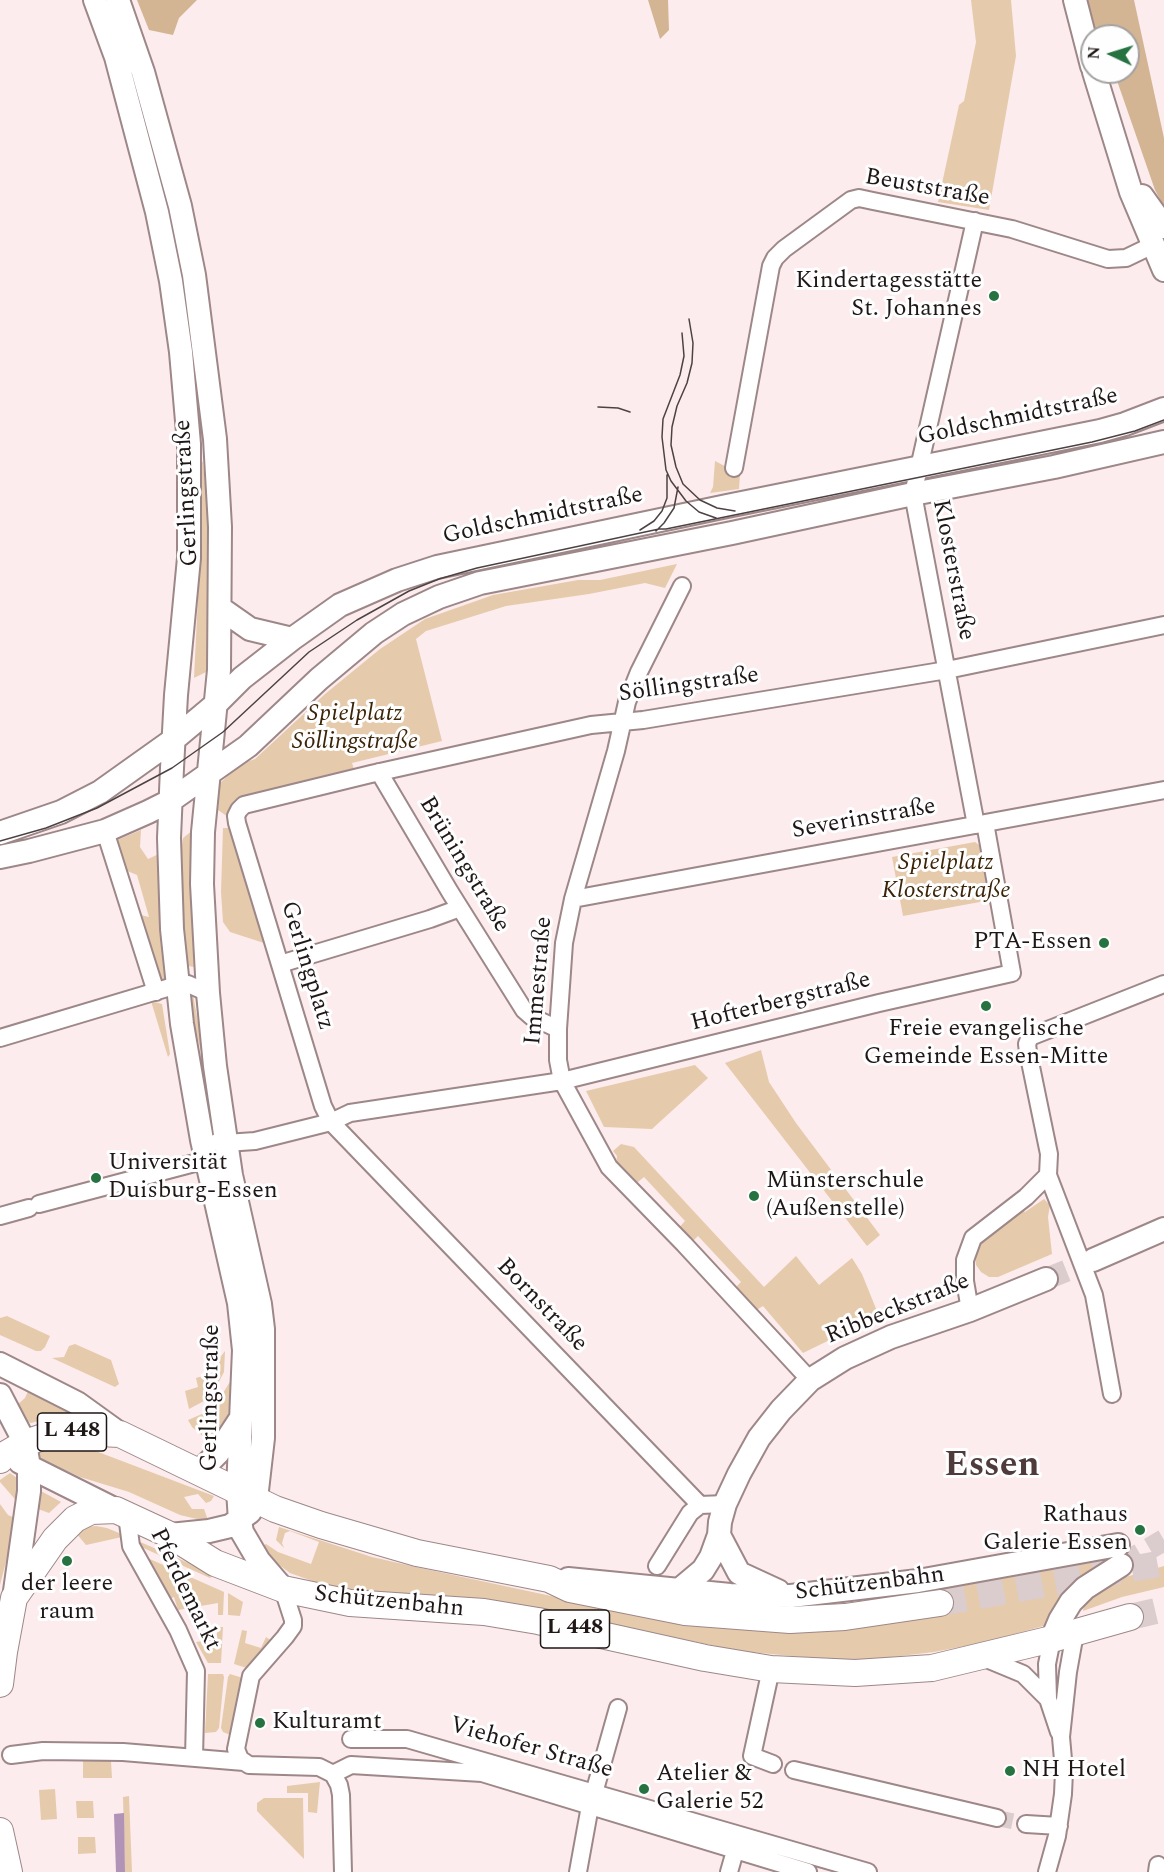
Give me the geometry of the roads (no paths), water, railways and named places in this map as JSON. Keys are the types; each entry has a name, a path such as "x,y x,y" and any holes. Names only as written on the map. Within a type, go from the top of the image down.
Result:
{"main road":[{"name":"Gerlingstraße","path":"95,0 116,57 157,212 182,352 189,444 189,558 173,740 170,801 171,906 166,988 239,1303 244,1350 242,1416 247,1495"},
{"name":"Gerlingstraße","path":"118,0 159,127 180,206 194,275 215,439 220,527 220,608 216,704 208,775 202,876 208,993 226,1143 260,1304 263,1329 263,1438 247,1495"},
{"path":"1075,0 1081,24"},
{"path":"1098,84 1124,171 1160,243 1164,270"},
{"name":"Goldschmidtstraße","path":"0,833 61,812 100,792 173,740 216,704 242,678 292,639 340,605 397,580 437,567 1100,431 1164,409"},
{"path":"0,857 105,831 170,801 248,746 319,679 374,633 403,614 439,597 480,584 1054,467 1164,442"},
{"path":"220,608 250,628 292,639"},
{"path":"1093,1260 1164,1229"},
{"name":"Ribbeckstraße","path":"678,1591 703,1570 711,1557 719,1535 725,1504 759,1438 781,1410 810,1380 845,1358 891,1337 970,1310 1046,1279"},
{"name":"Schützenbahn","path":"0,1364 76,1403 120,1434 275,1509 375,1542 417,1553 549,1579 572,1579 730,1596 790,1596 1119,1555 1071,1602 1060,1620 1064,1636"},
{"name":"L 448","path":"0,1395 12,1455 38,1437 77,1432 120,1434"},
{"path":"199,1472 218,1453 242,1416"},
{"path":"0,1684 29,1491 12,1455"},
{"name":"Schützenbahn","path":"12,1455 122,1513 170,1535 215,1563 283,1589 350,1603 484,1612 538,1621 705,1658 771,1670 827,1673 888,1672 932,1668 1064,1636 1130,1617"},
{"path":"170,1535 230,1526 240,1521 250,1512 247,1495"},
{"path":"14,1598 55,1539 75,1519 91,1511 122,1513"},
{"path":"240,1521 243,1532 259,1561 283,1589"},
{"path":"719,1535 733,1566 739,1573 790,1596"},
{"name":"Schützenbahn","path":"549,1579 570,1589 685,1612 790,1620 845,1617 940,1603"},
{"path":"0,1832 9,1872"}],"street":[{"name":"Beuststraße","path":"734,468 771,266 784,249 851,200 859,198 1012,229 1107,259 1126,258 1160,243"},
{"name":"Klosterstraße","path":"975,221 913,494 947,670 1012,973"},
{"name":"Immestraße","path":"682,586 632,688 573,899 564,943 558,1060 562,1081 609,1167 810,1380"},
{"name":"Söllingstraße","path":"237,823 236,816 244,805 378,772 591,725 643,720 947,670 1164,625"},
{"name":"Brüningstraße","path":"378,772 524,1010 532,1017 558,1029"},
{"name":"Severinstraße","path":"573,899 1164,790"},
{"name":"Gerlingplatz","path":"237,823 323,1106 331,1122"},
{"name":"Gerlingstraße","path":"105,831 166,988"},
{"path":"280,964 460,908"},
{"name":"Hofterbergstraße","path":"204,1150 226,1143 255,1141 331,1122 350,1113 562,1081 879,1003 1012,973"},
{"path":"0,1038 166,988 188,984 208,993"},
{"path":"1112,1394 1094,1295 1048,1175 1049,1154 1029,1044 1164,984"},
{"name":"Bornstraße","path":"331,1122 700,1505"},
{"path":"0,1216 204,1150"},
{"path":"970,1310 965,1260 973,1238 1026,1197 1048,1175"},
{"path":"657,1566 690,1513 700,1505 725,1504"},
{"name":"Pferdemarkt","path":"122,1513 131,1546 178,1630 196,1671 194,1758"},
{"path":"244,1762 238,1754 236,1743 251,1676 292,1626 293,1620 283,1589"},
{"path":"1061,1737 1048,1699 1047,1664 1064,1636"},
{"path":"1047,1872 1059,1826 1064,1771 1061,1737 1068,1672 1064,1636"},
{"path":"982,1657 1023,1674 1048,1699"},
{"path":"771,1670 752,1756 773,1764"},
{"path":"578,1872 592,1799 618,1708"},
{"name":"Viehofer Straße","path":"351,1739 407,1739 592,1799 735,1851 808,1872"},
{"path":"11,1755 55,1751 123,1752 244,1762 253,1765 319,1767 333,1774 339,1785 343,1872"},
{"name":"Viehofer Straße","path":"333,1774 351,1765 482,1773 592,1799 857,1870"},
{"path":"794,1770 997,1818"},
{"path":"1026,1824 1059,1826"},
{"path":"729,1872 735,1851"}],"tunnel":[{"path":"1046,1279 1093,1260"},
{"path":"1121,1565 1164,1540"},
{"path":"940,1603 1164,1563"},
{"path":"1130,1617 1164,1609"},
{"path":"997,1818 1026,1824"}],"tram line":[{"path":"689,319 693,343 692,363 672,427 671,445 676,467 683,484 700,500 717,508 735,511"},
{"path":"682,333 684,356 680,375 663,419 662,437 666,470 686,501 699,512 716,518"},
{"path":"598,407 618,408 630,412"},
{"path":"0,841 46,828 97,808 172,768 223,732 309,652 357,620 409,591 439,579 477,568 659,529 1092,442 1135,431 1164,420"},
{"path":"640,530 654,521 662,511 667,498 667,475"},
{"path":"656,531 674,508 678,487"}],"place":[{"name":"Kindertagesstätte St. Johannes","path":"994,296"},
{"name":"PTA-Essen","path":"1104,943"},
{"name":"Freie evangelische Gemeinde Essen-Mitte","path":"986,1006"},
{"name":"Universität Duisburg-Essen","path":"96,1178"},
{"name":"Münsterschule (Außenstelle)","path":"754,1196"},
{"name":"Rathaus Galerie Essen","path":"1140,1530"},
{"name":"der leere raum","path":"67,1561"},
{"name":"Kulturamt","path":"260,1723"},
{"name":"NH Hotel","path":"1010,1771"},
{"name":"Atelier & Galerie 52","path":"644,1789"}],"district":[{"name":"Essen","path":"992,1468"}],"park label":[{"name":"Spielplatz Söllingstraße","path":"355,729"},
{"name":"Spielplatz Klosterstraße","path":"946,878"}]}
